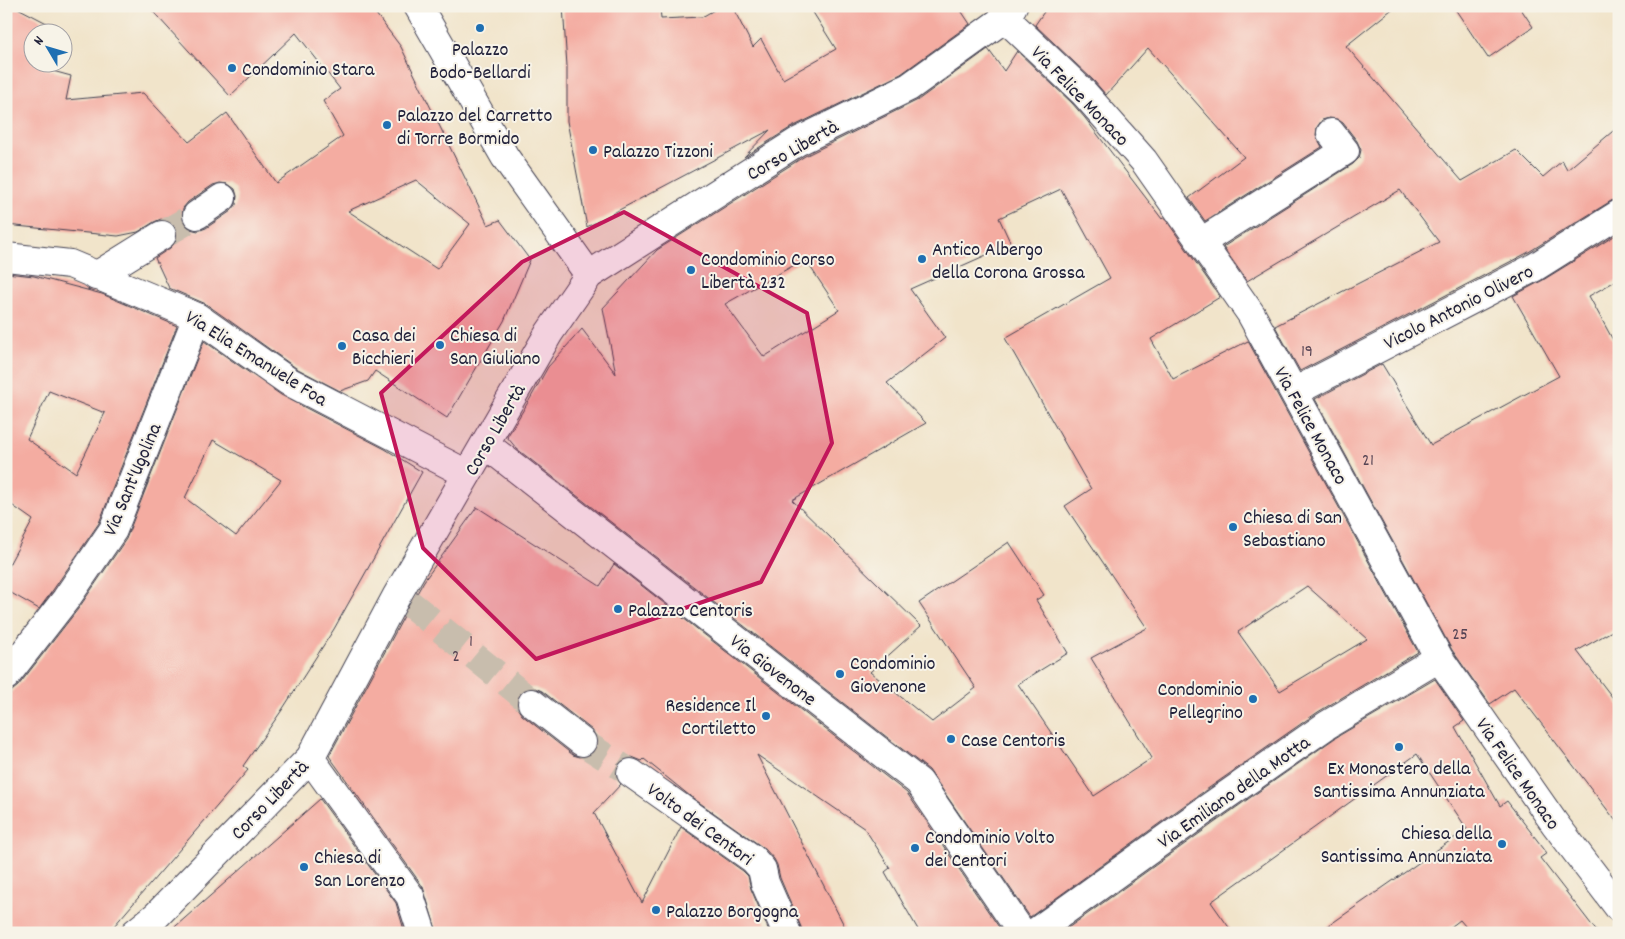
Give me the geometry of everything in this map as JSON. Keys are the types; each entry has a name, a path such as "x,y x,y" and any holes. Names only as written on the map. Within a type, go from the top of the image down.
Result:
{"street":[{"path":"418,6 504,157 589,275"},
{"name":"Via Felice Monaco","path":"1009,12 1144,160 1251,314 1439,658 1555,824 1619,908"},
{"name":"Corso Libertà","path":"135,933 156,916 310,758 402,600 467,474 549,333 589,275 797,142 909,86 1009,12"},
{"path":"1201,242 1345,150 1330,133"},
{"path":"197,215 222,198"},
{"name":"Vicolo Antonio Olivero","path":"1294,392 1535,267 1619,214"},
{"path":"96,276 162,235"},
{"name":"Via Elia Emanuele Foa","path":"6,257 70,264 197,317 288,382 467,474"},
{"name":"Via Sant'Ugolina","path":"6,676 66,599 113,530 197,317"},
{"name":"Via Giovenone","path":"485,444 919,782 1022,933"},
{"name":"Via Emiliano della Motta","path":"1034,933 1327,725 1439,658"},
{"path":"532,703 582,742"},
{"path":"310,758 410,896 422,933"},
{"name":"Volto dei Centori","path":"631,773 753,859 762,869 765,883 787,933"}],"highlighted area":[{"path":"624,212 807,313 832,443 761,582 536,659 423,548 381,393 522,262"}],"building":[{"path":"6,6 14,6 45,22 22,22 22,72 56,72 71,76 66,100 143,93 189,142 227,113 276,183 343,136 323,101 340,89 296,33 230,96 148,6 370,6 401,47 488,225 500,220 530,260 504,321 447,418 375,371 368,381 340,391 296,368 206,304 169,288 155,258 176,242 178,234 175,227 169,221 161,219 138,232 118,236 6,225","holes":["416,180 470,224 437,269 348,211","220,183 228,184 235,189 237,196 236,205 231,211 206,228 198,231 190,229 184,224 182,217 183,208 188,202 213,185"]},
{"path":"563,6 660,6 661,19 702,17 721,6 732,6 753,47 761,39 783,79 836,49 809,6 958,6 970,24 901,74 790,128 744,157 770,130 587,227 567,121 567,66"},
{"path":"1048,6 1396,6 1346,46 1462,181 1516,150 1543,177 1562,161 1567,170 1619,126 1619,198 1611,201 1527,253 1300,371 1275,326 1439,242 1400,190 1247,281 1223,247 1353,164 1359,158 1361,150 1357,141 1343,123 1337,119 1329,118 1322,120 1317,127 1316,135 1322,147 1205,221 1189,198 1244,157 1148,48 1106,95 1094,81 1035,25"},
{"path":"1453,6 1519,6 1533,27 1488,58"},
{"path":"988,49 1004,71 1017,51 1072,103 1162,219 1164,217 1220,297 1151,339 1173,379 1248,341 1418,652 1318,712 1030,917 929,770 517,449 507,437 548,367 582,329 616,374 603,308 657,250 805,156 918,100","holes":["1061,189 1110,278 1005,338 1091,489 1065,506 1147,628 1091,658 1152,758 1094,796 1018,684 1068,653 1036,600 1044,595 1009,542 919,603 976,688 932,722 870,672 921,626 792,500 926,423 887,383 945,338 910,289 1011,244 999,218","805,259 839,310 764,357 725,304","1307,586 1367,639 1280,691 1238,632"]},
{"path":"1619,233 1619,279 1589,296 1619,351 1619,627 1577,651 1619,706 1619,825 1514,688 1490,704 1452,650 1315,399 1382,364 1431,445 1559,376 1513,296 1543,280"},
{"path":"6,273 34,276 102,294 177,326 99,523 39,609 6,590 6,570 33,520 6,501","holes":["49,391 105,413 76,473 27,439"]},
{"path":"204,341 281,395 385,449 422,472 334,629 282,710 243,766 248,770 108,933 6,933 6,698 18,686 78,609 126,539","holes":["213,440 281,480 236,536 185,498"]},
{"path":"477,507 600,586 614,564 907,793 1003,933 920,933 885,872 890,868 865,829 757,755 848,933 802,933 780,878 777,865 765,849 690,796 644,759 642,761 632,757 624,759 618,764 615,772 621,784 594,813 642,903 681,827 748,876 751,889 770,933 437,933 423,887 329,756 424,581","holes":["527,688 535,688 542,691 592,730 596,736 597,744 594,752 588,756 580,757 573,755 522,715 517,708 517,700 520,693"]},
{"path":"1435,679 1464,721 1455,727 1500,806 1507,801 1547,853 1540,858 1598,933 1471,933 1460,920 1443,933 1318,933 1467,829 1417,754 1211,902 1233,933 1061,933 1335,738"},
{"name":"Chiesa di San Lorenzo","path":"320,799 396,903 405,933 168,933"}],"tunnel":[{"path":"162,235 197,215"},
{"path":"409,603 532,703"},
{"path":"582,742 631,773"}],"place":[{"name":"Palazzo Bodo-Bellardi","path":"480,28"},
{"name":"Condominio Stara","path":"232,68"},
{"name":"Palazzo del Carretto di Torre Bormido","path":"387,125"},
{"name":"Palazzo Tizzoni","path":"593,150"},
{"name":"Antico Albergo della Corona Grossa","path":"922,259"},
{"name":"Condominio Corso Libertà 232","path":"691,270"},
{"name":"Chiesa di San Giuliano","path":"440,345"},
{"name":"Casa dei Bicchieri","path":"342,346"},
{"name":"Chiesa di San Sebastiano","path":"1233,527"},
{"name":"Palazzo Centoris","path":"618,609"},
{"name":"Condominio Giovenone","path":"840,674"},
{"name":"Condominio Pellegrino","path":"1253,699"},
{"name":"Residence Il Cortiletto","path":"766,716"},
{"name":"Case Centoris","path":"951,739"},
{"name":"Ex Monastero della Santissima Annunziata","path":"1399,747"},
{"name":"Chiesa della Santissima Annunziata","path":"1502,844"},
{"name":"Condominio Volto dei Centori","path":"915,848"},
{"name":"Chiesa di San Lorenzo","path":"304,867"},
{"name":"Palazzo Borgogna","path":"656,910"}]}
